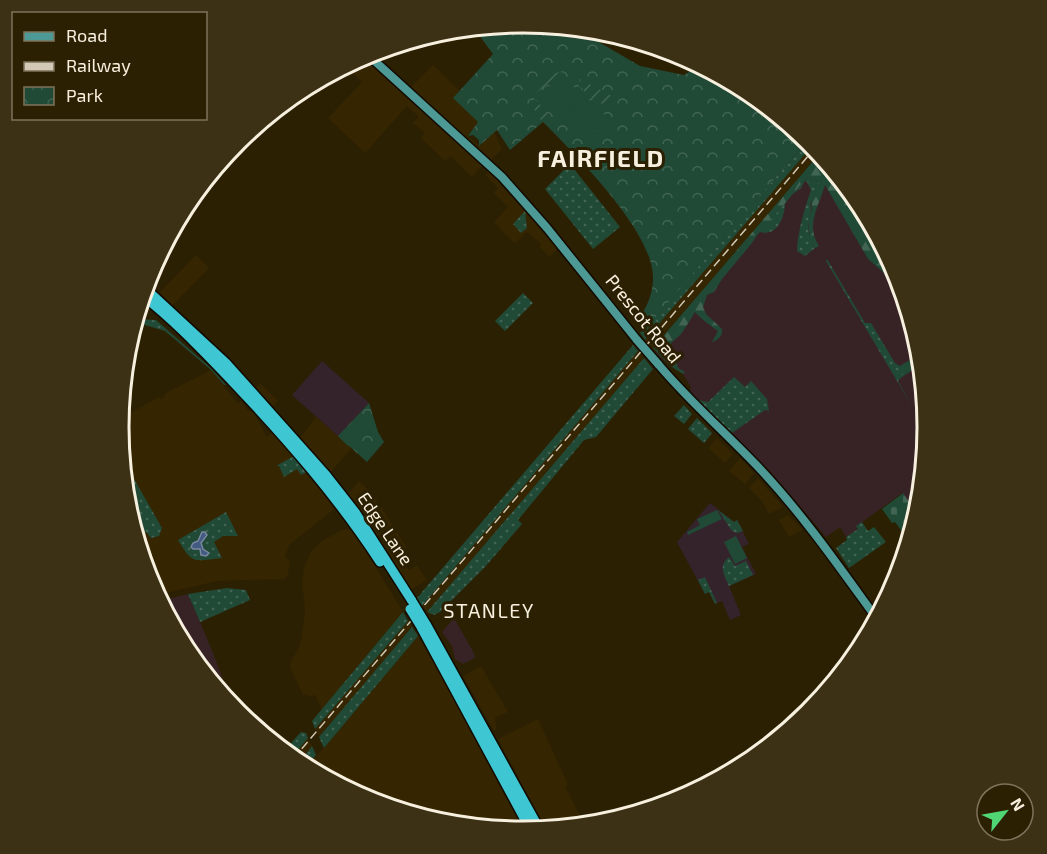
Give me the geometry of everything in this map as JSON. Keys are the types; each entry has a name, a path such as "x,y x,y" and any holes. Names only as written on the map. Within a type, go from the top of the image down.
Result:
{"highway":[{"name":"Edge Lane","path":"152,295 226,363 326,475 355,512 424,626 512,787 534,821"},
{"name":"Edge Lane","path":"149,302 223,371 318,476 409,602"},
{"name":"Edge Lane","path":"512,787 527,821"}],"main road":[{"name":"Prescot Road","path":"376,62 502,177 547,228 658,364 794,508 871,612"}],"shaded area":[{"path":"371,64 404,94 433,65 460,91 453,98 479,122 468,136 480,146 494,131 502,149 485,167 558,248 550,257 539,247 541,244 527,232 515,243 504,233 494,222 508,207 494,193 498,188 485,175 488,172 482,166 472,177 451,156 445,161 421,138 425,133 413,123 419,117 407,106 365,153 328,118 362,82 352,73"},
{"path":"806,153 814,160 653,348 645,340"},
{"path":"805,174 825,184 868,259 887,273 904,325 912,364 900,378 913,369 918,427 910,504 902,493 857,526 858,529 846,537 840,527 826,537 770,471 690,392 691,387 683,374 656,353"},
{"path":"196,255 209,268 172,306 161,297 160,292"},
{"path":"638,351 644,358 427,612 422,606"},
{"path":"322,361 369,403 338,436 292,395"},
{"path":"211,370 237,403 242,401 248,411 252,410 267,437 273,432 337,507 290,544 285,556 290,562 288,575 284,579 217,581 166,593 150,554 137,504 129,427 130,414 159,397 162,399 166,393"},
{"path":"260,383 278,401 273,406 271,407 255,390"},
{"path":"316,417 352,448 329,474 299,439"},
{"path":"717,438 733,454 725,463 708,448"},
{"path":"740,458 754,473 745,484 729,471"},
{"path":"758,478 783,507 769,514 762,501 749,488"},
{"path":"359,481 372,493 393,526 375,537 347,495"},
{"path":"710,503 734,522 737,520 749,544 742,547 756,574 729,586 741,615 730,620 722,601 715,604 709,592 705,594 677,542"},
{"path":"788,515 803,530 789,537 779,520"},
{"path":"344,529 353,530 403,612 322,709 315,695 308,697 307,694 303,695 290,667 300,645 303,629 304,567 311,552 322,541"},
{"path":"397,532 407,548 398,554 409,570 417,565 427,580 409,591 379,544"},
{"path":"188,594 225,684 196,646 169,599"},
{"path":"454,618 476,657 463,664 455,659 452,646 442,632"},
{"path":"408,621 412,627 319,737 315,729"},
{"path":"418,636 492,764 491,768 520,821 472,818 422,808 397,800 349,780 312,760"},
{"path":"481,666 508,712 495,718 497,729 494,731 463,676"},
{"path":"538,719 568,785 565,787 581,817 540,820 498,739"},
{"path":"308,738 312,746 305,755 298,750"}],"green space":[{"path":"549,34 595,40 640,66 684,75 691,71 698,74 742,99 801,148 652,321 643,312 653,285 652,268 646,250 622,210 557,136 543,122 510,150 497,130 479,146 479,140 473,135 468,136 478,122 453,98 493,54 479,35"},
{"path":"560,72 565,73 534,94 544,79"},
{"path":"563,77 586,98 559,116 537,94"},
{"path":"580,79 615,98 609,103 602,104 600,102 604,98 599,97 597,99 599,104 597,104 578,85"},
{"path":"534,98 548,114 541,120 534,109"},
{"path":"588,99 611,121 582,140 560,118"},
{"path":"801,148 806,153 645,340 640,333"},
{"path":"814,160 851,208 887,273 868,259 825,185 814,216 813,231 819,246 815,248 810,239 808,220 812,210 811,197 820,184 807,177 757,235 714,292 707,295 703,307 706,314 722,329 720,337 712,342 718,331 695,312 682,333 668,349 669,357 676,361 678,368 685,372 683,374 669,365 653,348"},
{"path":"570,164 620,227 593,249 545,189"},
{"path":"807,177 820,184 810,204 808,223 809,234 815,248 805,256 797,251 797,244 811,190 807,182 805,181 801,188 793,194"},
{"path":"785,202 782,219 776,228 766,233 760,232"},
{"path":"525,211 527,228 521,233 513,224"},
{"path":"827,259 865,323 871,323 895,363 900,366 911,359 912,364 898,381 913,408 826,261"},
{"path":"523,293 533,303 505,331 495,321"},
{"path":"145,319 156,320 211,368 226,385 224,385 211,370 165,331 143,324"},
{"path":"633,345 638,351 422,606 417,598"},
{"path":"644,358 653,369 596,437 584,440 518,520 522,524 485,567 440,612 434,615 427,612"},
{"path":"912,363 913,369 898,380"},
{"path":"734,377 745,387 751,381 767,399 769,411 765,410 732,433 698,400 708,402"},
{"path":"369,403 378,432 384,442 367,462 338,436"},
{"path":"684,405 692,414 684,424 674,416"},
{"path":"697,418 712,433 704,443 688,429"},
{"path":"354,420 364,429 356,438 361,443 357,448 351,443 348,446 338,436"},
{"path":"294,456 307,472 301,475 297,469 284,477 279,466 276,466"},
{"path":"133,477 162,528 159,536 151,538 144,533 137,504"},
{"path":"903,493 910,503 903,533 895,522 892,523 882,509"},
{"path":"717,510 722,519 688,535 687,532 700,525 697,519"},
{"path":"718,510 734,522 737,520 743,531 737,533 732,531"},
{"path":"226,512 238,536 223,536 214,542 222,558 195,560 187,554 178,540"},
{"path":"862,522 868,531 874,527 886,542 849,568 836,548 858,529 856,526"},
{"path":"736,536 747,558 735,564 724,542"},
{"path":"729,557 735,566 746,561 753,575 729,586 723,567"},
{"path":"705,577 717,603 715,604 709,592 705,594 698,580"},
{"path":"227,588 246,590 250,600 200,622 188,594"},
{"path":"403,612 408,621 315,729 312,721"},
{"path":"412,627 418,636 324,748 319,737"},
{"path":"301,732 306,733 308,738 298,750 290,744"},
{"path":"312,746 316,755 312,759 305,755"}],"water":[{"path":"202,532 207,535 201,543 203,549 209,553 206,556 201,555 200,549 191,547 198,541"}],"railway":[{"path":"300,751 809,155"}],"district":[{"name":"FAIRFIELD","path":"601,159"},
{"name":"STANLEY","path":"489,611"}]}
